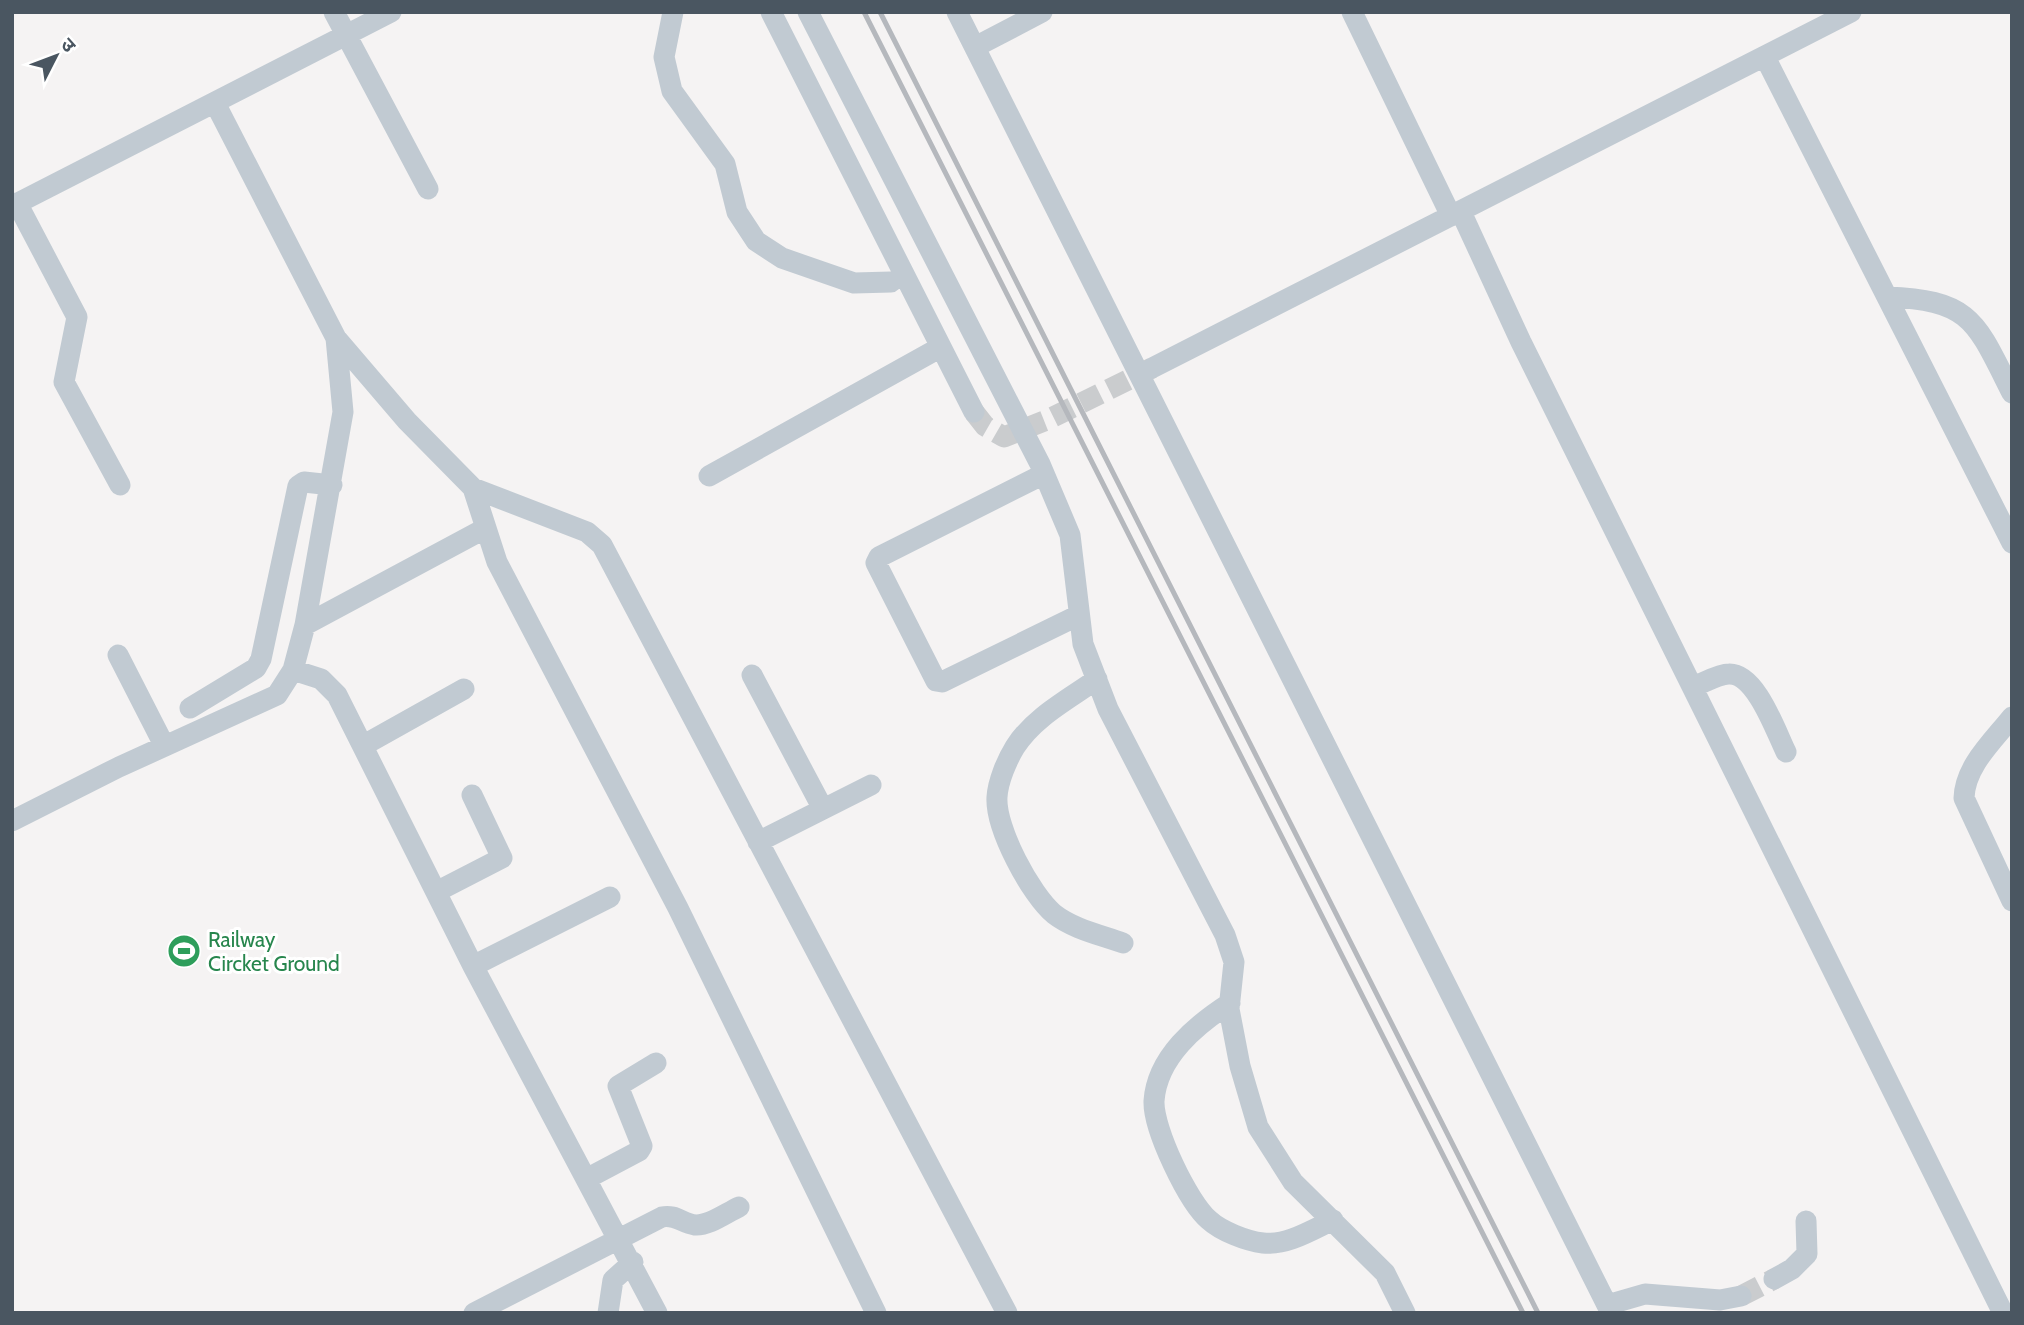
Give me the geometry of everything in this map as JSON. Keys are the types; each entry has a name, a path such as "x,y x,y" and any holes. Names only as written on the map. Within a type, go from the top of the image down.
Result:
{"street":[{"path":"334,12 428,189"},
{"path":"120,485 64,382 77,317 14,204 391,12"},
{"path":"673,12 664,57 672,91 724,164 737,212 756,242 782,258 854,283 891,282"},
{"path":"771,12 974,412"},
{"path":"808,12 1044,474 1070,535 1083,644 1108,709 1226,935 1234,962 1230,1003 1240,1066 1258,1127 1293,1182 1385,1273 1400,1311"},
{"path":"957,12 1609,1309 1644,1294 1720,1300 1741,1296"},
{"path":"975,47 1042,12"},
{"path":"1352,12 1521,342 2003,1313"},
{"path":"1152,368 1851,12"},
{"path":"1765,57 2012,543"},
{"path":"215,103 336,338 407,421 473,488 587,532 602,545 999,1310"},
{"path":"1887,297 1926,298 1950,306 1966,317 1979,328 2012,393"},
{"path":"12,821 164,746 277,695 293,670 305,625 332,485 343,412 336,338"},
{"path":"709,476 941,347"},
{"path":"1044,474 879,557 876,563 936,681 942,682 1079,615"},
{"path":"190,708 256,668 261,659 298,486 304,482 332,485"},
{"path":"473,488 496,562 678,908 876,1313"},
{"path":"305,625 484,529"},
{"path":"118,654 164,746"},
{"path":"293,670 321,678 330,687 364,745 472,966 588,1178 619,1241 633,1262 657,1313"},
{"path":"1693,687 1727,674 1745,680 1755,690 1786,752"},
{"path":"752,675 823,809"},
{"path":"1097,679 1037,722 1016,746 1005,768 997,796 999,816 1008,840 1038,900 1057,916 1123,943"},
{"path":"364,745 464,690"},
{"path":"2012,717 1972,768 1964,787 1964,798 2012,901"},
{"path":"758,842 871,785"},
{"path":"436,892 502,858 472,795"},
{"path":"472,966 610,897"},
{"path":"1230,1003 1191,1032 1177,1049 1162,1073 1154,1100 1157,1122 1190,1197 1211,1222 1263,1243 1297,1237 1333,1220"},
{"path":"588,1178 639,1151 642,1146 618,1086 656,1063"},
{"path":"474,1313 662,1217 674,1216 704,1225 738,1207"},
{"path":"1774,1279 1792,1269 1807,1254 1806,1221"},
{"path":"608,1313 613,1280 633,1262"}],"tunnel":[{"path":"974,412 985,426 1004,437 1047,420 1152,368"},
{"path":"1741,1296 1774,1279"}],"railway":[{"path":"864,12 1523,1313"},
{"path":"880,12 1538,1313"}],"place":[{"name":"Railway Circket Ground","path":"184,951"}]}
